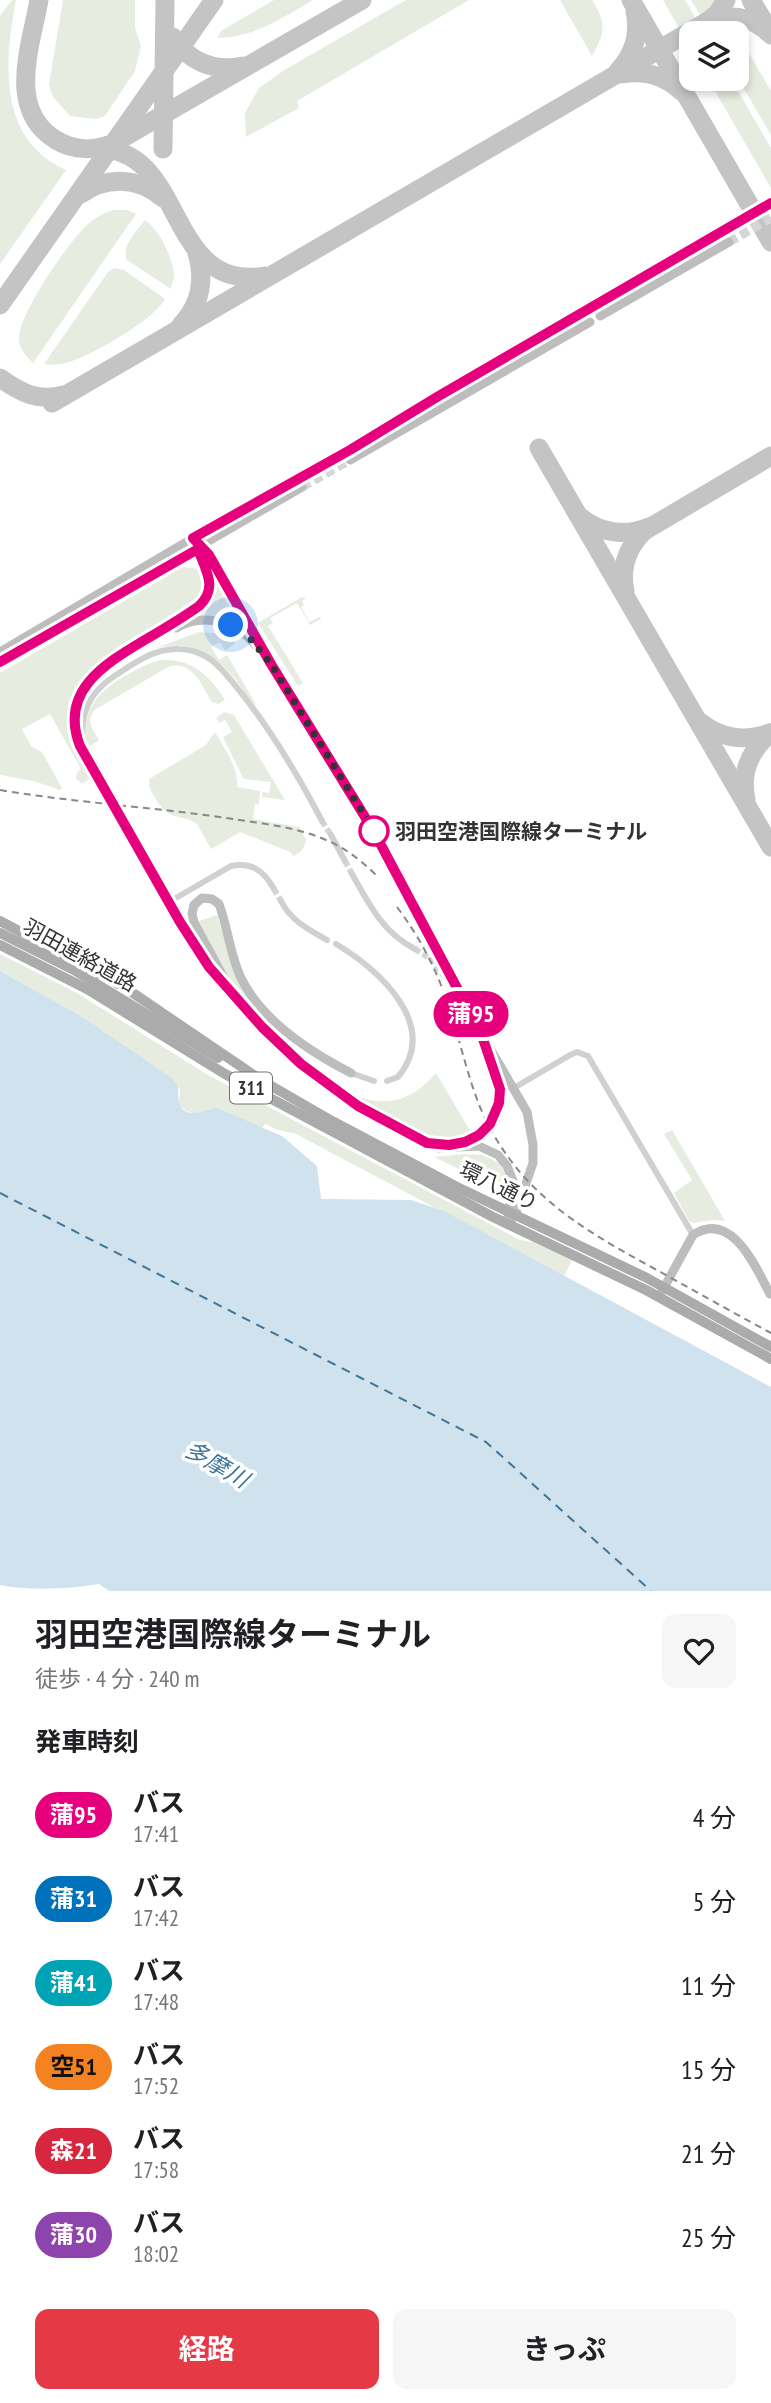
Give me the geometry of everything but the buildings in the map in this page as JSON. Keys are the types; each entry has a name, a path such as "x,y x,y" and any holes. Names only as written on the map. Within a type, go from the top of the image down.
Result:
{"main road":[{"name":"環八通り","path":"0,921 133,992 259,1079 381,1148 664,1287 771,1347"},
{"name":"羽田連絡道路","path":"0,933 74,970 142,1011"},
{"name":"環八通り","path":"0,944 87,989 225,1074 507,1224"},
{"path":"142,1011 215,1057 259,1079"},
{"path":"142,1011 225,1074"},
{"name":"311","path":"507,1224 605,1269 771,1359"}],"street":[{"path":"594,307 721,232"},
{"path":"600,316 729,242"},
{"path":"584,312 449,390 350,455 590,322"},
{"path":"0,652 193,538 300,483 200,547 0,662"},
{"path":"193,538 373,830"},
{"path":"107,666 202,603 209,591 210,578 200,547"},
{"path":"271,664 253,641 240,630 219,621 205,620 181,625 107,666 94,675 85,687 76,709 76,732 86,757 209,967 234,997 280,1045 325,1084 383,1121 427,1143 446,1149 479,1146 498,1155 508,1166 513,1181 511,1214"},
{"path":"86,757 82,737 83,719 88,703 98,689 155,652 179,649 191,651 214,663 248,702 285,756 323,821"},
{"path":"331,835 345,861"},
{"path":"169,902 237,865 256,868 268,877 274,889"},
{"path":"395,871 481,1033 527,1112 533,1144 533,1163 507,1224"},
{"path":"352,874 380,921 397,939 415,949"},
{"path":"234,997 192,917 194,905 202,898 212,899 219,904 241,978 257,1001 289,1034 351,1073 374,1081"},
{"path":"281,901 287,913 295,920 327,940"},
{"path":"336,944 380,978 402,1003 409,1017 413,1031 413,1049 403,1072 393,1081 387,1081"},
{"path":"453,986 462,998"},
{"path":"427,1143 449,1145 465,1142 479,1135 494,1118 500,1089 481,1033"},
{"path":"514,1088 570,1055 577,1052 588,1056 693,1235"},
{"path":"658,1297 693,1235 702,1229 716,1229 729,1233 738,1240 746,1248 771,1294"}],"shaded area":[{"path":"12,0 16,0 9,51 11,100 29,141 44,157 66,170 0,264 0,16"},
{"path":"63,0 135,0 135,28 141,46 135,71 105,116 96,119 70,116 53,97 49,84"},
{"path":"274,0 313,0 255,31 217,38 221,31"},
{"path":"406,0 469,0 297,101 299,108 246,137 245,113 259,88 286,69"},
{"path":"560,0 592,0 597,8 602,22 602,34 592,56"},
{"path":"663,0 685,0 697,21 679,21 679,28"},
{"path":"691,0 718,0 730,21 704,21"},
{"path":"749,53 771,91 771,135 745,91 749,91"},
{"path":"715,91 738,91 771,148 771,188"},
{"path":"126,210 136,214 33,363 22,350 19,341 20,330 34,299 56,264 86,226 102,214"},
{"path":"145,220 157,232 168,252 174,273 171,289 127,260 128,244"},
{"path":"114,268 124,270 165,299 149,317 105,345 66,363 44,364 108,272"},
{"path":"207,560 248,630 227,619 197,616 215,591 215,578"},
{"path":"183,567 200,569 204,578 202,595 196,603 90,672 73,699 70,711 72,735 91,775 90,779 82,783 76,779 81,769 50,714 22,729 31,746 42,752 62,788 60,790 34,781 0,775 0,673"},
{"path":"302,597 306,598 301,607 309,622 320,617 321,619 310,625 297,603 270,618 273,623 268,626 303,683 298,686 258,623"},
{"path":"199,632 225,634 235,640 225,651 220,642 211,647 219,660 227,655 257,706 228,671 209,656 189,647 165,646 153,649"},
{"path":"161,660 182,662 199,670 225,700 218,704 212,702 191,671 170,666 96,709 90,720 99,740 87,748 85,736 88,714 98,697 125,676"},
{"path":"224,712 234,715 285,800 262,797 262,792 269,793 271,782 244,779 223,737 232,732 225,720 219,723 216,718"},
{"path":"215,732 233,765 237,787 260,791 259,804 255,804 253,819 300,827 306,840 296,855 240,832 211,849 197,824 169,814 160,805 151,790 149,779 206,745"},
{"path":"217,915 237,979 250,999 245,1002 228,979 199,921"},
{"path":"0,954 77,993 208,1075 520,1240 533,1242 572,1260 564,1276 296,1134 266,1124 261,1128 215,1107 201,1112 183,1109 179,1105 180,1089 81,1016 0,971"},
{"path":"436,1073 472,1134 457,1139 425,1136 395,1122 353,1095 377,1101 399,1099 418,1090"},
{"path":"672,1130 725,1221 689,1221 674,1193 692,1180 664,1134"},
{"path":"482,1155 500,1163 508,1181 496,1187 434,1157"}],"water":[{"name":"多摩川","path":"0,971 81,1016 173,1079 178,1087 179,1102 184,1111 200,1112 215,1107 282,1136 317,1166 321,1199 411,1200 444,1211 771,1387 771,1591 109,1591 99,1584 49,1589 0,1585"}],"ferry route":[{"path":"0,1193 486,1442 651,1591"}],"taxiway":[{"path":"39,0 26,76 31,112 41,127 56,140 85,149 114,143 362,0"},
{"path":"163,149 165,0"},
{"path":"0,305 214,0"},
{"path":"631,0 771,242"},
{"path":"52,403 708,21 717,14 726,0"},
{"path":"751,0 769,30"},
{"path":"618,71 628,58 634,43 637,28 635,11"},
{"path":"709,21 726,17 742,18 757,24 771,35"},
{"path":"173,37 187,53 203,63 222,68 243,66"},
{"path":"622,74 653,75 679,89"},
{"path":"98,149 126,155 147,170 191,243 209,263 233,275 265,276"},
{"path":"81,194 101,184 122,181 143,186 163,198"},
{"path":"181,325 193,309 200,291 201,273 197,253"},
{"path":"0,378 30,395 64,395"},
{"path":"539,448 771,847"},
{"path":"625,591 623,574 626,559 633,544 644,531 771,456"},
{"path":"579,516 612,532 631,532 649,527"},
{"path":"700,722 717,732 734,737 770,733"},
{"path":"746,800 744,780 748,763 757,747 770,733"}],"tunnel":[{"path":"721,232 771,203"},
{"path":"729,242 771,218"},
{"path":"298,480 350,450"},
{"path":"302,487 350,460"},
{"path":"322,821 331,835"},
{"path":"373,830 395,871"},
{"path":"345,861 352,874"},
{"path":"274,889 281,901"},
{"path":"415,949 431,959 451,984"}],"railway":[{"path":"0,790 204,815 292,829 333,843 378,877"},
{"path":"397,907 422,945 437,975 480,1107 512,1162 531,1184 552,1204 600,1238 771,1333"}],"bus line":[{"name":"蒲95","path":"0,662 198,549 210,578 207,596 199,606 113,660 89,680 80,694 76,709 75,724 80,746 197,949 224,987 262,1027 325,1084 406,1133 427,1143 449,1145 479,1135 494,1118 500,1095 496,1072 481,1033 373,830 271,664 209,555 193,538 350,450 771,203"}],"place":[{"name":"羽田空港国際線ターミナル","path":"374,831"}],"route":[{"path":"231,625 248,636 271,664 374,831"}]}
